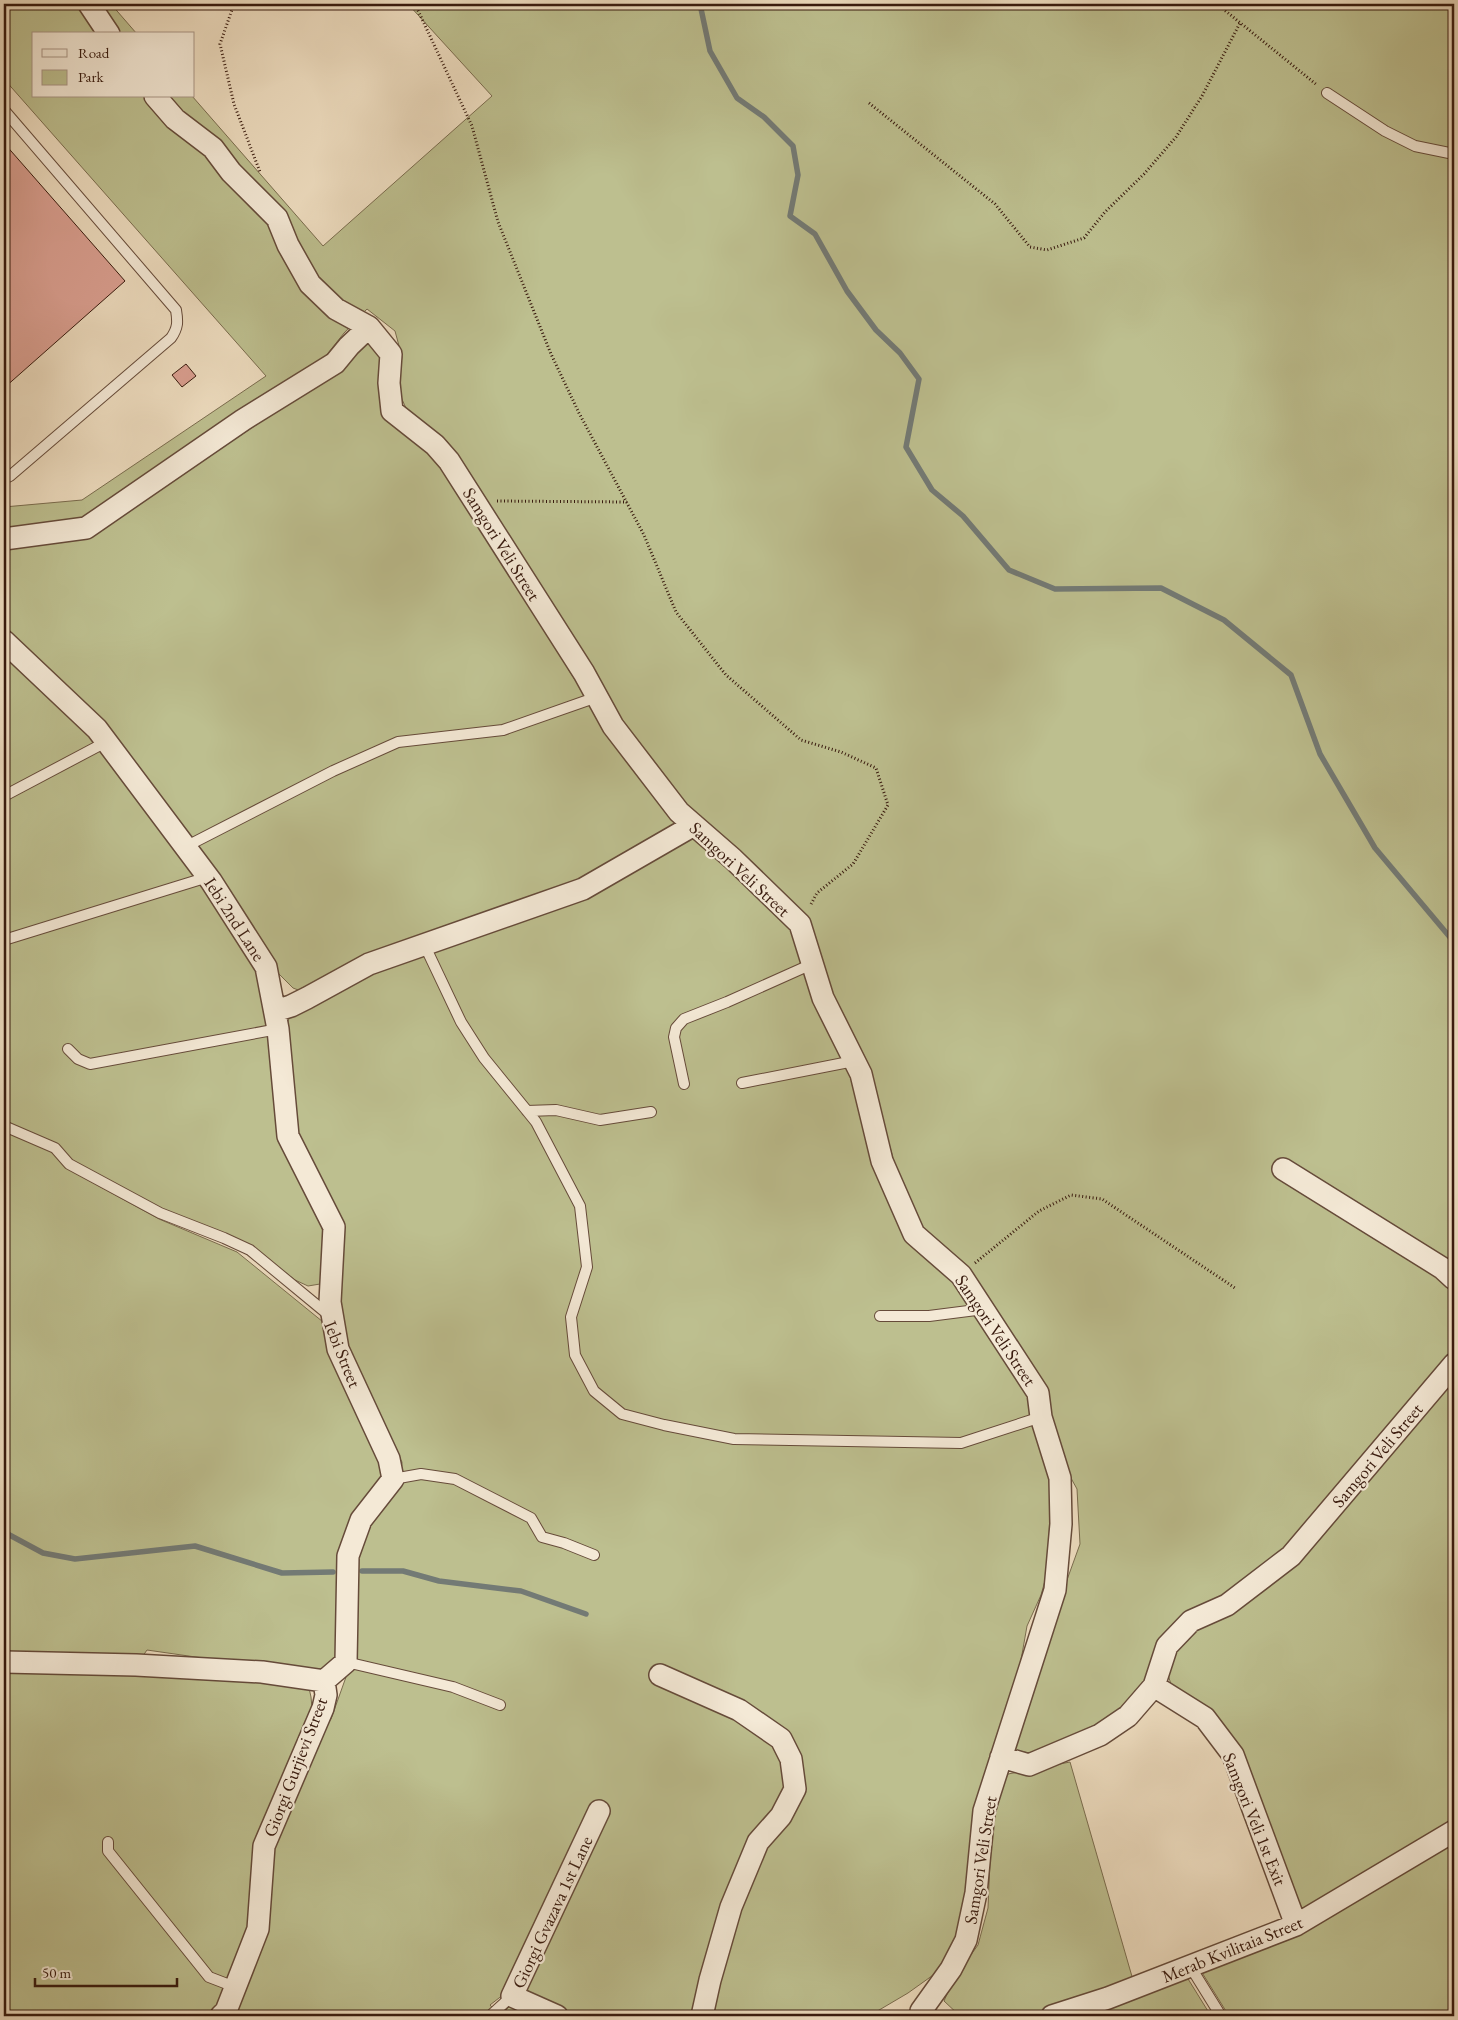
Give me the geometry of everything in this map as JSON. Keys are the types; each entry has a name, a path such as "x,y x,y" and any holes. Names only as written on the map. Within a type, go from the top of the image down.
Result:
{"street":[{"path":"89,4 108,32"},
{"name":"Samgori Veli Street","path":"157,98 175,119 213,148 231,172 277,218 288,245 310,284 336,309 369,327 391,354 389,383 392,411 435,445 450,461 584,673 613,726 679,812 733,859 800,924 823,998 861,1074 882,1162 914,1234 961,1275 1038,1394 1041,1417 1060,1478 1061,1524 1055,1590 984,1811 976,1893 966,1940 924,2015"},
{"path":"4,539 86,528 243,420 335,363 369,327"},
{"name":"Iebi 2nd Lane","path":"4,642 97,729 208,877 266,966 276,1020 288,1136 334,1227 330,1302 333,1319"},
{"path":"276,1020 291,1006 369,964 583,889 694,825"},
{"path":"1284,1169 1442,1268 1454,1279"},
{"name":"Iebi Street","path":"333,1319 338,1349 388,1459 393,1479"},
{"name":"Samgori Veli Street","path":"1001,1757 1029,1765 1100,1735 1128,1716 1154,1686 1167,1646 1191,1621 1227,1605 1291,1556 1454,1364"},
{"path":"324,1681 346,1662 348,1556 361,1520 393,1479"},
{"name":"Giorgi Gurjievi Street","path":"4,1662 136,1665 262,1672 324,1681 326,1695 323,1708 264,1846 258,1929 226,2011 221,2016"},
{"path":"660,1675 739,1710 781,1739 791,1759 795,1789 780,1816 758,1842 731,1907 710,1980 702,2016"},
{"name":"Samgori Veli 1st Exit","path":"1154,1686 1205,1718 1233,1755 1296,1925"},
{"name":"Giorgi Gvazava 1st Lane","path":"557,2016 512,1996 600,1811"},
{"name":"Merab Kvilitaia Street","path":"1052,2016 1108,1998 1296,1925 1454,1831"}],"lane":[{"path":"1327,93 1385,131 1414,146 1454,154"},
{"path":"4,110 176,310 178,324 177,330 171,338 10,476 4,479"},
{"path":"185,847 333,771 398,742 503,730 597,697"},
{"path":"4,796 106,742"},
{"path":"4,940 208,877"},
{"path":"424,944 461,1022 484,1058 536,1122 580,1206 587,1267 570,1317 574,1355 594,1391 622,1414 734,1439 961,1443 1041,1417"},
{"path":"684,1084 674,1037 676,1028 684,1019 812,964"},
{"path":"68,1048 78,1059 90,1064 276,1020"},
{"path":"742,1083 854,1060"},
{"path":"527,1111 556,1110 600,1120 651,1112"},
{"name":"Iebi Street","path":"4,1126 55,1148 69,1164 160,1213 250,1250 333,1319"},
{"path":"880,1316 929,1316 984,1309"},
{"path":"393,1479 422,1474 455,1479 531,1518 542,1537 594,1555"},
{"path":"346,1662 453,1687 500,1705"},
{"path":"108,1842 108,1851 209,1977 235,1987"},
{"path":"1190,1966 1221,2016"},
{"path":"490,2016 512,1996"}],"path":[{"path":"234,4 220,44 234,104 260,173"},
{"path":"415,4 472,126 498,222 551,354 578,412 644,535 676,612 726,675 801,740 841,752 876,768 888,805 853,864 817,893 800,924"},
{"path":"1217,4 1327,93"},
{"path":"870,103 995,204 1030,247 1047,250 1084,238 1105,212 1144,174 1176,137 1202,96 1240,23"},
{"path":"474,500 627,502"},
{"path":"961,1275 1039,1210 1071,1195 1102,1199 1235,1288"}],"green space":[{"path":"4,4 111,4 135,32 32,32 32,98 194,98 323,246 492,96 408,4 1454,4 1454,1355 1346,1483 1269,1565 1167,1637 1143,1684 1126,1707 1094,1731 1030,1753 1012,1750 1051,1624 1080,1544 1077,1489 1056,1451 972,1281 958,1258 917,1225 902,1189 871,1082 838,1017 807,923 737,848 685,810 651,767 466,475 447,441 409,415 397,388 402,357 395,331 367,309 344,333 325,357 279,386 83,522 4,531 4,507 82,500 266,376 4,79"},
{"path":"366,338 384,358 382,386 439,461 526,589 570,672 591,705 685,825 576,886 306,993 293,988 272,967 198,857 4,635 4,545 86,537 288,404"},
{"path":"4,648 92,733 262,970 283,1138 292,1169 317,1210 327,1247 320,1284 308,1286 295,1280 250,1245 162,1210 70,1170 159,1219 237,1252 328,1326 385,1475 355,1521 337,1657 320,1675 147,1650 140,1660 4,1655"},
{"path":"694,836 790,924 852,1075 876,1165 956,1281 1029,1393 1051,1479 1048,1570 1041,1595 1027,1626 1015,1694 963,1926 943,1968 908,1993 869,2016 709,2016 723,1953 787,1789 694,2016 572,2016 530,1998 525,1984 508,1991 490,2005 500,2016 230,2016 271,1845 314,1742 331,1719 351,1663 356,1554 369,1520 400,1487 402,1462 377,1418 350,1358 338,1317 341,1228 296,1138 285,1031 290,1015 350,982"},
{"path":"1454,1371 1454,1825 1299,1915 1236,1750 1172,1687 1168,1675 1178,1644 1197,1628 1231,1610"},
{"path":"4,1666 248,1678 309,1688 312,1708 252,1930 233,1984 207,1980 228,1989 211,2016 4,2016"},
{"path":"1070,1762 1133,1980 1028,2016 960,2016 944,2001 954,1978 978,1945 988,1908 991,1836 1002,1785 1008,1774"},
{"path":"1454,1839 1454,2016 1229,2016 1201,1971"},
{"path":"1185,1974 1211,2016 1085,2016"},
{"path":"514,2002 550,2016 500,2016"}],"building":[{"path":"4,143 125,281 4,388"},
{"path":"186,364 196,376 182,387 172,375"}],"waterway":[{"path":"700,4 710,51 737,98 764,117 793,146 798,175 790,216 815,234 847,291 876,330 900,353 919,379 906,447 932,490 963,516 1009,570 1055,589 1161,588 1224,620 1291,675 1320,754 1375,848 1454,942"},
{"path":"4,1532 43,1553 75,1559 195,1546 282,1573 333,1572"},
{"path":"362,1571 403,1571 439,1581 521,1591 586,1614"}]}
